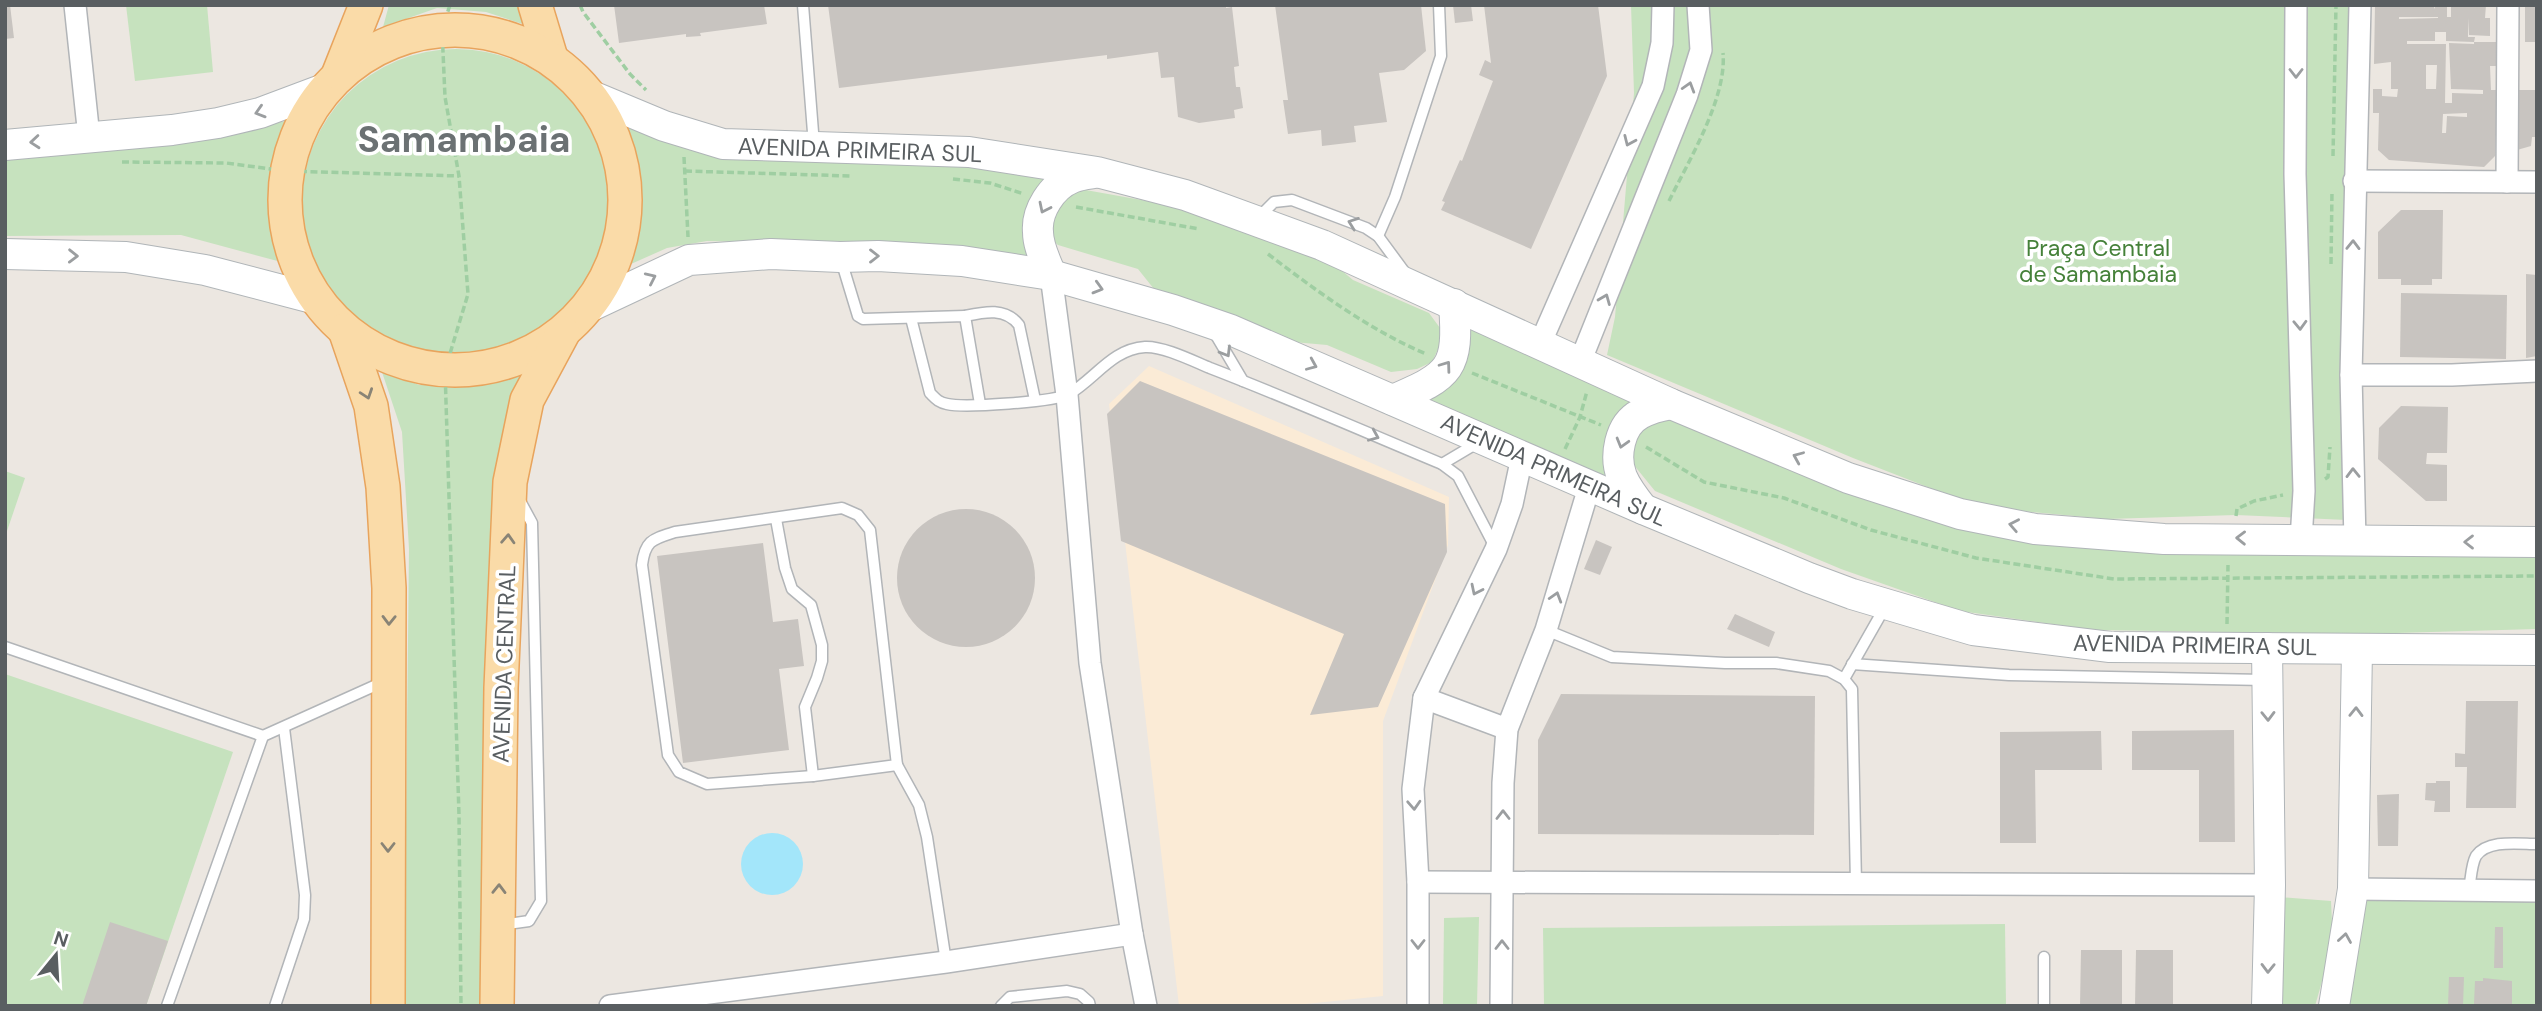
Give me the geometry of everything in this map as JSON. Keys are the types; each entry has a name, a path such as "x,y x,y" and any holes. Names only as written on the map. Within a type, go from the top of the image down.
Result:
{"main road":[{"path":"5,145 219,123 260,113 332,81 387,43 446,17 499,34 551,58 592,96 618,147 627,203 617,258 589,307 563,333 527,355 487,368 445,370 391,358 345,330 316,299 295,259 284,215 286,171 299,127 332,81 366,5"},
{"path":"535,5 551,58"},
{"name":"AVENIDA PRIMEIRA SUL","path":"592,96 682,132 723,144 969,152 1097,172 1185,195 1322,245 1671,404 1848,478 1961,514 2035,529 2164,539 2537,542"},
{"path":"1051,275 1037,231 1040,215 1056,188 1071,178 1097,172"},
{"path":"5,254 126,257 205,270 316,299"},
{"name":"AVENIDA PRIMEIRA SUL","path":"589,307 689,260 771,254 962,261 1051,275 1208,322 1809,578 1973,630 2110,647 2537,650"},
{"path":"1393,400 1436,380 1451,365 1456,337 1454,304"},
{"path":"345,330 370,406 383,487 390,588 388,1006"},
{"name":"AVENIDA CENTRAL","path":"497,1006 501,688 510,482 527,400 563,333"},
{"path":"1643,509 1622,476 1619,456 1622,437 1629,424 1640,413 1671,404"},
{"path":"2267,648 2270,885 2267,1006"},
{"path":"2334,1006 2353,889 2357,649"}],"street":[{"path":"75,5 89,137"},
{"path":"1540,344 1653,86 1662,43 1663,5"},
{"path":"1580,362 1687,95 1700,50 1699,5"},
{"path":"2296,5 2295,174 2304,491 2301,540"},
{"path":"2355,541 2351,375 2360,5"},
{"path":"2507,182 2508,5"},
{"path":"2354,181 2537,182"},
{"path":"1051,275 1068,395 1090,663 1132,934 1146,1006"},
{"path":"2351,375 2452,375 2537,371"},
{"path":"1418,1006 1418,882 1413,789 1424,698 1496,550 1512,503 1522,457"},
{"path":"1501,1006 1503,783 1507,729 1546,630 1590,484"},
{"path":"1424,698 1507,729"},
{"path":"1418,882 2270,885"},
{"path":"2353,889 2537,891"},
{"path":"610,1006 728,998 1132,934"}],"lane":[{"path":"803,5 814,149"},
{"path":"1378,236 1395,197 1441,56 1439,5"},
{"path":"1255,221 1274,202 1292,200 1366,228 1378,236 1416,287"},
{"path":"840,257 858,316 863,319 965,316 989,311 1013,317 1019,325 1035,401"},
{"path":"965,316 980,404"},
{"path":"911,318 930,393 937,401 949,405 980,404 1035,401 1068,395 1118,354 1147,346 1243,381 1442,464 1463,483 1496,550"},
{"path":"1208,322 1243,381"},
{"path":"1442,464 1484,439"},
{"path":"897,765 813,776 707,784 679,772 668,755 642,565 644,551 652,539 675,532 842,508 858,515 870,530 897,765 919,805 925,826 946,962"},
{"path":"776,519 785,568 792,589 811,605 822,645 822,661 805,707 813,776"},
{"path":"1844,679 1886,604"},
{"path":"1546,630 1612,657 1776,663 1829,671 1844,679 1852,689 1856,884"},
{"path":"5,647 263,736 388,679"},
{"path":"1852,663 2009,676 2268,680"},
{"path":"275,1006 304,919 305,895 284,728"},
{"path":"167,1006 263,736"},
{"path":"2469,890 2474,861 2477,854 2484,849 2491,845 2537,844"},
{"path":"2044,957 2044,1006"},
{"path":"1001,1006 1010,997 1067,991 1080,994 1090,1006"}],"path":[{"path":"580,5 630,74 654,97"},
{"path":"446,17 445,97 459,176 468,294 445,370 460,816 461,1006"},
{"path":"682,132 689,260"},
{"path":"117,162 226,163 286,171 459,176"},
{"path":"2227,647 2230,538"}],"shaded area":[{"path":"1149,366 1449,497 1448,545 1383,721 1383,996 1286,1006 1179,1006 1109,404"}],"green space":[{"path":"126,5 207,5 213,72 135,81"},
{"path":"389,5 525,5 529,26 486,12 437,8 383,27"},
{"name":"Praça Central de Samambaia","path":"1631,5 2361,5 2357,182 2363,383 2347,520 2236,515 2107,519 1979,507 1853,458 1607,355 1615,317 1634,93"},
{"path":"456,49 486,52 515,61 529,67 565,94 592,130 598,144 607,173 610,203 607,233 598,262 592,276 565,312 529,339 515,345 486,354 456,357 426,354 397,345 383,339 347,312 320,276 314,262 305,233 302,203 305,173 314,144 320,130 347,94 383,67 397,61 426,52"},
{"path":"287,121 276,192 277,228 285,263 181,235 5,236 5,155 144,143"},
{"path":"625,127 716,156 968,159 1059,172 1032,256 801,243 707,241 667,248 622,268 632,230 636,198 634,165"},
{"path":"1080,189 1164,204 1184,204 1329,260 1353,280 1429,313 1440,328 1440,345 1432,362 1417,369 1391,372 1327,345 1293,342 1154,289 1138,269 1058,245 1045,234 1052,198"},
{"path":"1464,319 1648,400 1610,483 1426,402 1445,389"},
{"path":"527,366 506,419 500,480 492,1006 404,1006 409,549 402,432 381,369 419,385 490,380"},
{"path":"1649,413 1691,425 1978,526 2537,545 2537,629 2361,634 2095,630 1960,611 1841,569 1655,491 1633,464 1631,432"},
{"path":"5,471 25,478 5,537"},
{"path":"5,674 233,752 146,1006 5,1006"},
{"path":"2347,887 2537,888 2537,1006 2332,1006"},
{"path":"2279,897 2331,901 2333,943 2315,1006 2276,1006"},
{"path":"1479,917 1477,1006 1443,1006 1444,918"},
{"path":"2005,924 2006,1006 1544,1006 1543,928"}],"water":[{"path":"766,833 778,833 794,842 801,852 801,876 794,886 778,895 766,895 755,890 746,881 741,870 741,858 746,847 755,838"}],"building":[{"path":"5,5 10,5 14,38 5,39"},
{"path":"614,5 764,5 767,24 700,33 701,36 686,37 686,34 619,43"},
{"path":"828,5 1226,5 1226,8 1232,7 1239,66 1234,67 1236,87 1240,87 1243,108 1234,110 1235,118 1199,123 1178,117 1174,77 1161,78 1158,52 1107,59 1107,55 839,88"},
{"path":"1275,5 1421,5 1426,51 1404,70 1379,73 1387,122 1354,126 1356,142 1322,146 1321,130 1288,134 1283,100 1288,100"},
{"path":"1453,5 1471,5 1473,21 1455,23"},
{"path":"1484,5 1598,5 1607,76 1531,249 1441,210 1445,202 1442,201 1460,160 1462,161 1493,81 1479,75 1485,60 1491,63"},
{"path":"2375,5 2433,5 2435,9 2435,5 2447,5 2447,17 2451,17 2451,5 2486,5 2485,18 2490,18 2490,36 2469,35 2468,18 2468,37 2475,37 2474,42 2498,42 2498,66 2490,66 2491,90 2498,90 2495,156 2484,167 2389,160 2378,150 2379,113 2373,113 2373,89 2382,89 2382,96 2397,97 2398,89 2391,89 2391,62 2374,64","holes":["2399,17 2438,17 2438,18","2435,32 2446,32 2446,41 2474,44 2449,43 2451,89 2483,90 2483,94 2452,93 2452,103 2445,103 2446,44 2407,44 2407,41 2435,41","2426,65 2437,65 2436,89 2426,89","2467,113 2467,117 2447,116 2446,133 2442,133 2443,114"]},
{"path":"2525,5 2537,5 2537,42 2525,42"},
{"path":"2519,90 2537,90 2537,137 2532,137 2531,146 2517,150"},
{"path":"2401,210 2443,210 2442,279 2432,279 2432,285 2401,285 2401,279 2378,279 2378,232"},
{"path":"2526,274 2537,275 2537,356 2526,358"},
{"path":"2401,293 2507,295 2506,359 2400,357"},
{"path":"1140,381 1445,504 1447,552 1378,707 1310,715 1344,634 1121,541 1107,414"},
{"path":"2401,406 2448,407 2447,453 2427,453 2426,464 2447,465 2447,501 2426,501 2378,459 2379,428"},
{"path":"966,509 992,514 1015,529 1030,552 1035,578 1030,604 1015,627 992,642 966,647 940,642 917,627 902,604 897,578 902,552 917,529 940,514"},
{"path":"1596,540 1612,547 1600,575 1584,569"},
{"path":"763,543 773,622 798,619 804,666 779,669 789,750 683,763 657,556"},
{"path":"1735,614 1775,632 1769,647 1727,629"},
{"path":"1561,694 1815,696 1814,835 1538,834 1538,740"},
{"path":"2466,701 2518,701 2516,808 2466,808 2467,767 2455,767 2455,753 2465,754"},
{"path":"2234,730 2235,842 2199,842 2199,770 2132,770 2132,731"},
{"path":"2101,731 2102,770 2035,770 2036,843 2000,843 2000,732"},
{"path":"2450,781 2450,812 2434,812 2435,801 2425,800 2426,783"},
{"path":"2399,794 2398,846 2378,846 2377,795"},
{"path":"110,922 168,941 146,1006 82,1006"},
{"path":"2495,927 2503,927 2503,968 2494,968"},
{"path":"2081,950 2122,950 2122,1006 2080,1006"},
{"path":"2136,950 2173,950 2173,1006 2135,1006"},
{"path":"2449,977 2464,977 2463,1006 2448,1006"},
{"path":"2483,978 2512,981 2512,1006 2474,1004 2475,981 2483,981"}],"district":[{"name":"Samambaia","path":"464,139"}]}
